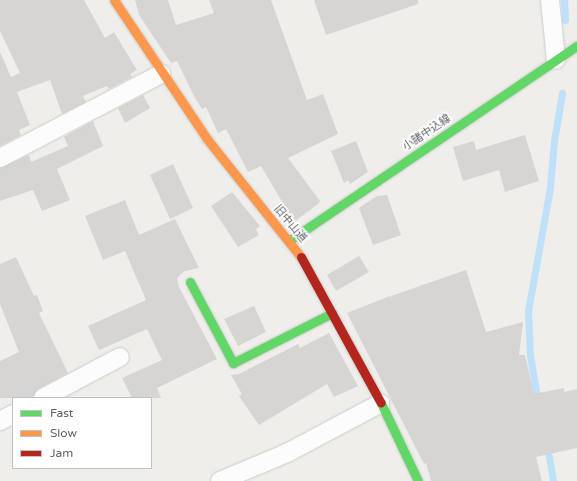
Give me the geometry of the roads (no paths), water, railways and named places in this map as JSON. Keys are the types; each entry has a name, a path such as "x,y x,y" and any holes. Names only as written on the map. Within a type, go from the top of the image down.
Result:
{"main road":[{"name":"旧中山道","path":"114,0 161,74 207,139 257,204 290,240 381,403 418,481"},
{"name":"小諸中込線","path":"290,240 577,46"},
{"path":"190,282 233,363 332,313"}],"street":[{"path":"550,0 556,60"},
{"path":"0,158 161,74"},
{"path":"45,397 120,357"},
{"path":"220,481 286,453 381,403"},
{"path":"0,421 12,415"}],"waterway":[{"path":"564,0 565,20"},
{"path":"538,403 530,355 528,311 550,187 554,141 562,93"},
{"path":"547,446 553,481"}]}
